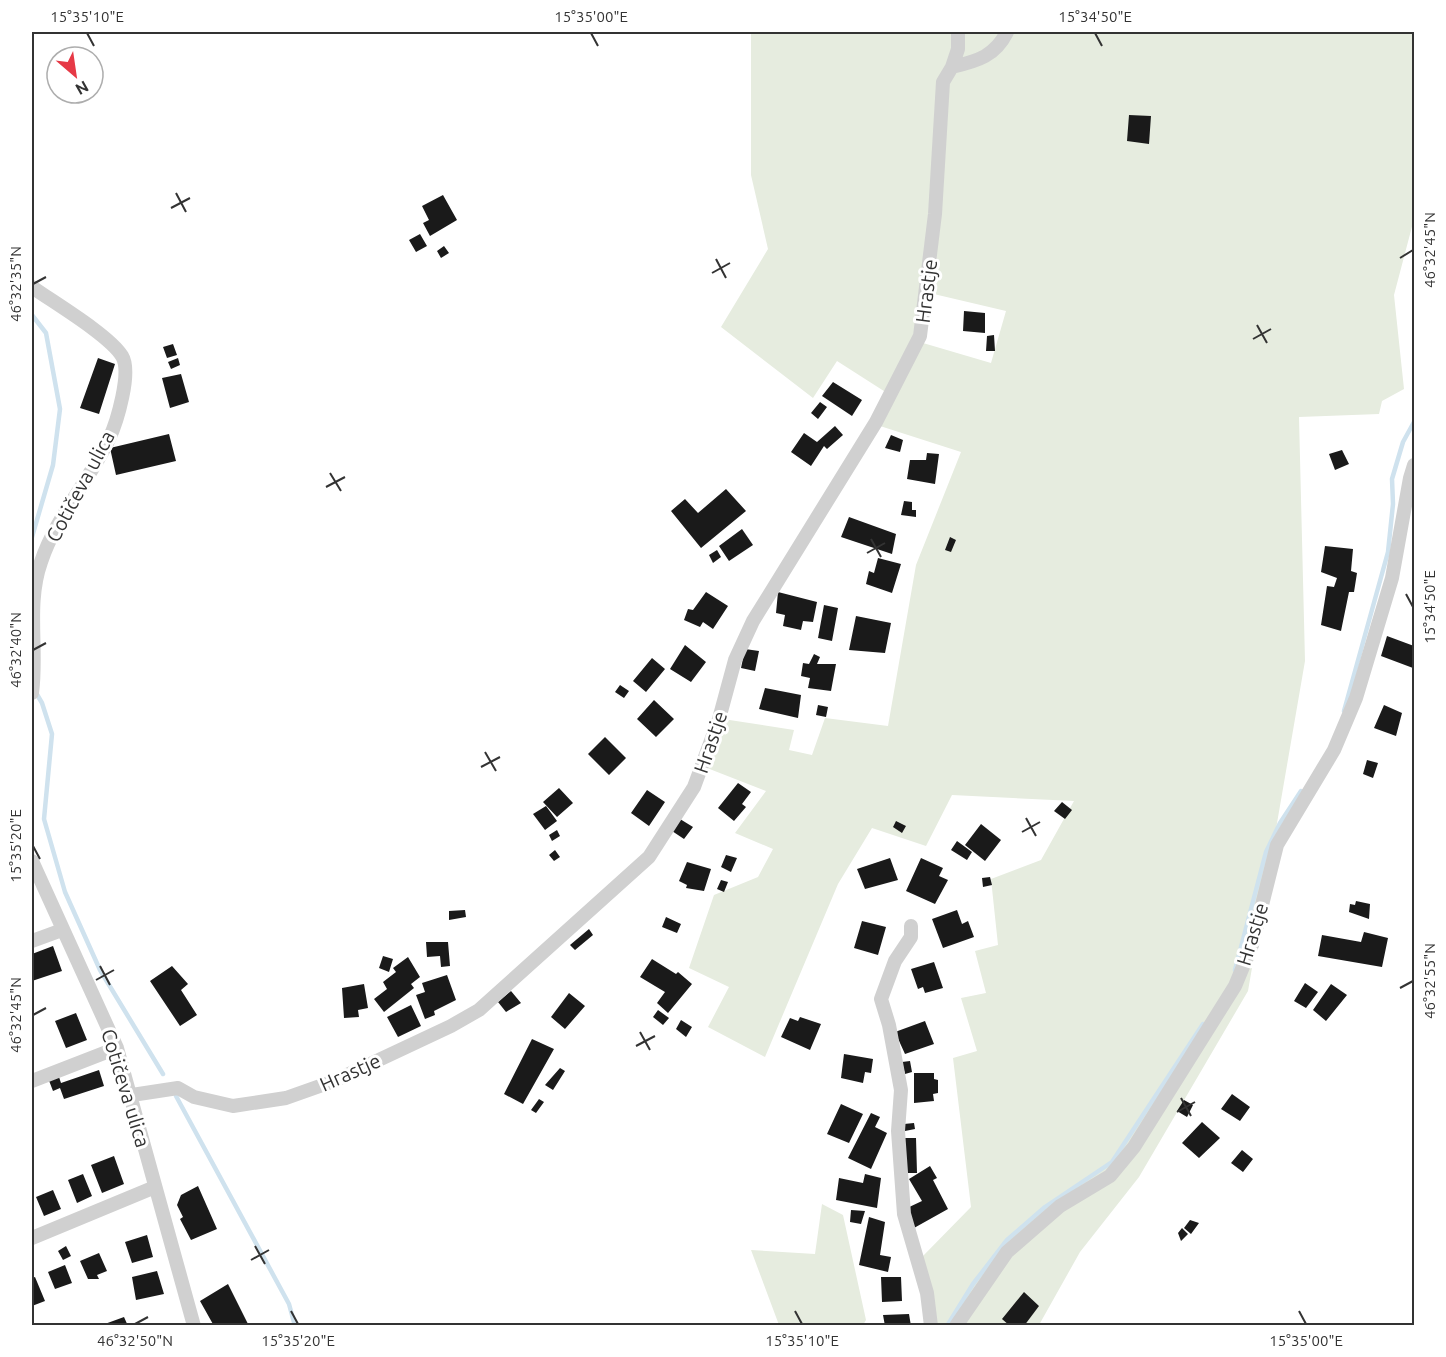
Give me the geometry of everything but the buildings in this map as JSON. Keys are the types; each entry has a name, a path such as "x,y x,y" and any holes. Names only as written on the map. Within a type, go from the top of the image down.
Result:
{"street":[{"name":"Hrastje","path":"132,1095 178,1088 194,1096 232,1106 286,1098 334,1081 480,1010 649,857 694,787 719,719 735,660 753,621 876,422 920,336 935,214 944,82 958,49 958,32"},
{"path":"952,67 992,54 1007,32"},
{"name":"Cotičeva ulica","path":"32,287 91,328 122,356 127,376 109,438 60,521 40,563 33,608 36,670 32,688"},
{"name":"Hrastje","path":"956,1326 1007,1252 1060,1206 1110,1176 1134,1147 1235,986 1252,945 1277,845 1334,750 1356,698 1392,578 1414,465"},
{"name":"Cotičeva ulica","path":"32,861 117,1047 194,1326"},
{"path":"911,926 910,937 896,961 881,999 901,1090 898,1131 904,1214 927,1293 931,1326"},
{"path":"32,940 62,930"},
{"path":"32,1081 117,1047"},
{"path":"32,1238 155,1187"}],"shaded area":[{"path":"751,32 1414,32 1414,219 1394,295 1404,389 1382,401 1379,414 1299,417 1305,661 1248,991 1139,1177 1080,1252 1039,1325 937,1325 922,1257 971,1207 953,1058 977,1051 961,998 986,993 975,951 998,945 991,879 1041,860 1074,801 952,795 926,846 872,828 838,884 765,1057 708,1027 729,987 689,968 714,895 758,877 773,849 735,833 766,791 707,768 723,719 794,730 789,750 812,755 825,718 888,726 916,565 961,452 880,426 923,343 991,363 1006,311 921,291 916,334 887,393 837,361 813,398 721,327 768,249 751,175"},
{"path":"822,1204 843,1215 866,1320 863,1325 779,1325 751,1250 815,1254"}],"waterway":[{"path":"32,315 46,333 60,409 53,465 32,537"},
{"path":"1344,711 1388,552 1393,504 1392,479 1403,442 1414,422"},
{"path":"35,691 42,703 52,734 44,819 65,892 100,970 163,1074"},
{"path":"1235,970 1266,852 1280,823 1301,791"},
{"path":"947,1326 973,1284 1007,1240 1045,1207 1112,1162 1203,1024"},
{"path":"176,1096 289,1304 295,1326"}]}
